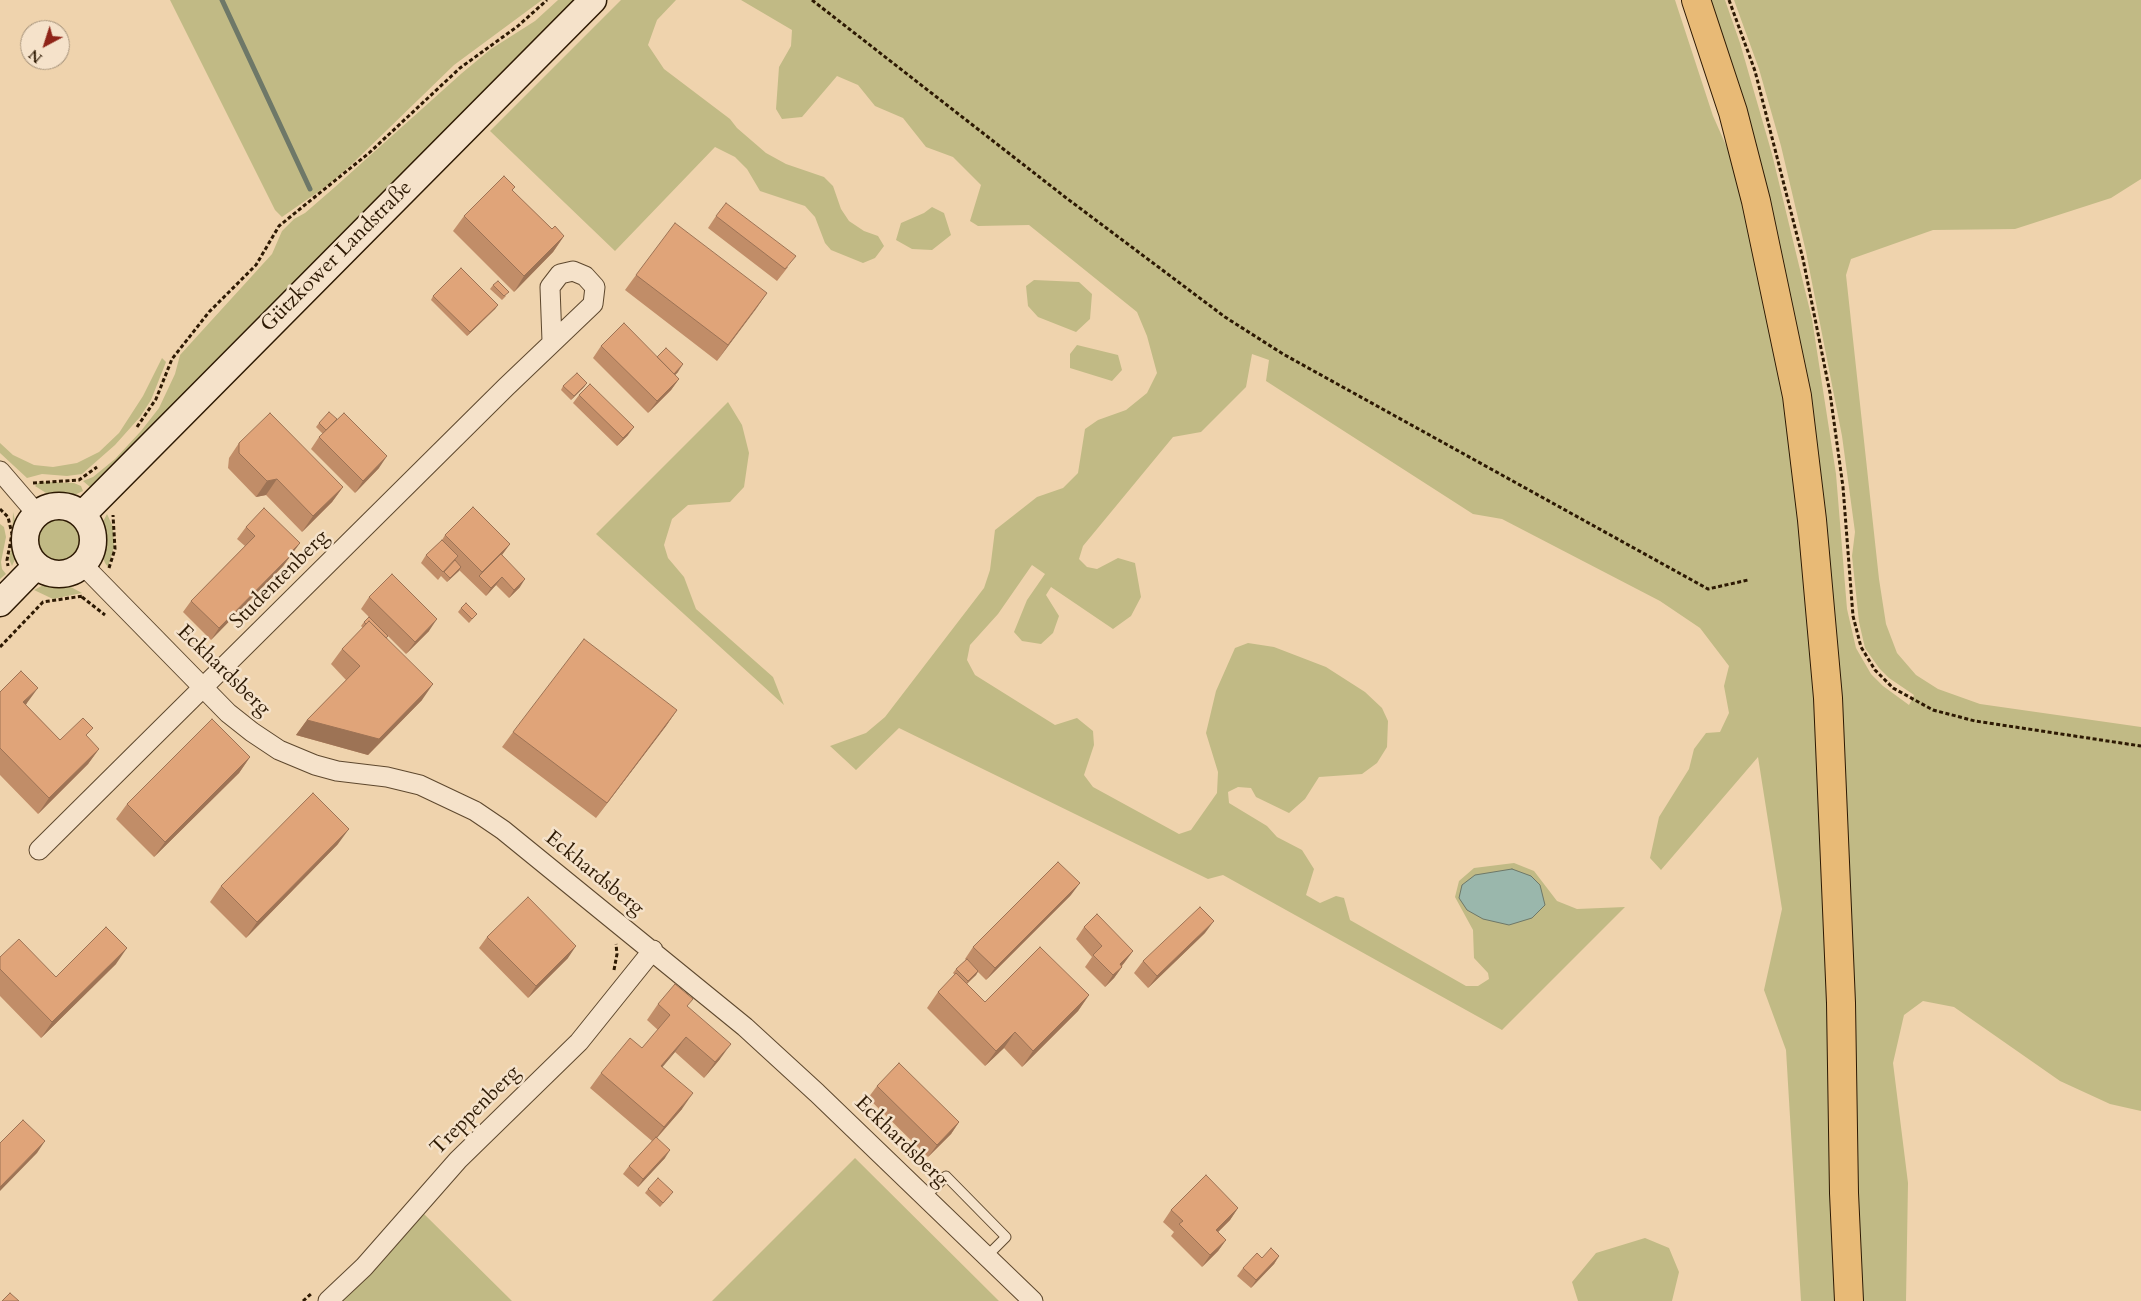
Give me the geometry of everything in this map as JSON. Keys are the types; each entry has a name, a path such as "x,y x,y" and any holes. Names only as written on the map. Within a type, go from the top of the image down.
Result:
{"highway":[{"path":"1696,0 1733,112 1756,201 1797,396 1812,520 1828,698 1841,1003 1844,1193 1849,1301"}],"main road":[{"name":"Gützkower Landstraße","path":"82,515 593,0"},
{"path":"55,506 74,509 82,515 89,524 93,534 90,556 83,565 65,574 50,573 36,566 30,559 24,540 26,530 37,514 55,506"},
{"path":"0,603 36,566"}],"street":[{"name":"Studentenberg","path":"39,850 552,342"},
{"path":"0,471 37,514"},
{"name":"Eckhardsberg","path":"83,565 205,687 228,713 279,750 314,765 337,771 387,776 420,785 475,811 503,830 648,956 746,1027 1033,1301"},
{"name":"Treppenberg","path":"328,1301 364,1267 458,1160 579,1042 648,956"}],"lane":[{"path":"925,1197 946,1176 1006,1237 986,1257"}],"path":[{"path":"132,432 156,399 172,359 209,312 256,266 279,226 369,153 460,68 518,26 547,0"},
{"path":"812,0 1110,231 1225,317 1284,354 1708,589 1748,580"},
{"path":"1729,0 1755,71 1803,259 1830,393 1843,487 1853,616 1861,647 1875,670 1893,688 1934,710 1975,721 2141,746"},
{"path":"34,482 79,480 103,462"},
{"path":"0,509 8,517 12,534 6,560 8,568"},
{"path":"110,567 115,549 112,514"},
{"path":"0,646 43,602 82,597 112,620"},
{"path":"616,943 648,956"}],"shaded area":[{"path":"170,0 542,0 454,65 351,165 328,185 282,217 275,210"},
{"path":"558,0 576,0 466,112 351,224 105,475 90,487 83,481 93,477 115,459 141,431 159,408 175,374 180,355 272,254 282,231 294,219 305,213 335,187 462,73 491,49 535,21"},
{"path":"621,0 676,0 657,20 648,45 664,69 730,119 737,128 766,153 786,164 824,177 833,186 841,209 849,221 864,231 878,236 884,246 875,258 863,263 831,250 825,243 815,217 805,206 760,191 747,169 735,157 715,147 615,251 490,131"},
{"path":"741,0 1675,0 1713,116 1737,170 1788,416 1819,721 1838,1301 1801,1301 1786,1050 1764,990 1782,909 1758,757 1661,870 1650,858 1659,817 1689,769 1694,749 1706,733 1720,732 1729,713 1724,686 1729,666 1700,628 1660,601 1502,519 1473,514 1266,381 1269,360 1252,354 1246,387 1201,432 1173,437 1083,546 1079,559 1087,567 1097,569 1118,558 1135,563 1141,597 1131,616 1113,629 1051,587 1046,595 1059,616 1053,633 1041,644 1022,641 1014,632 1027,600 1045,574 1032,565 998,614 970,645 967,660 975,675 1055,725 1077,718 1093,731 1094,745 1084,775 1093,787 1179,834 1191,830 1217,793 1218,772 1206,733 1216,691 1235,648 1248,643 1274,647 1326,667 1365,692 1382,708 1388,721 1387,747 1377,763 1362,774 1319,777 1305,799 1289,813 1256,797 1251,788 1238,787 1228,792 1229,803 1267,826 1277,837 1302,850 1314,869 1306,895 1320,903 1336,896 1344,898 1350,920 1466,986 1478,986 1489,979 1488,973 1474,958 1473,930 1455,897 1459,881 1474,868 1514,863 1534,871 1557,901 1577,909 1625,907 1502,1030 1223,875 1208,879 899,728 856,770 830,746 866,733 885,717 984,588 990,570 995,530 1037,497 1063,488 1078,473 1085,429 1098,420 1126,410 1147,393 1157,373 1147,336 1137,312 1029,225 978,226 970,221 981,185 953,157 926,147 903,118 875,106 858,85 837,76 802,117 782,119 776,109 779,67 791,46 792,30"},
{"path":"1705,0 1725,0 1740,43 1772,154 1812,319 1836,474 1847,609 1856,648 1871,674 1883,686 1909,705 1914,695 1889,678 1879,668 1865,648 1859,622 1852,556 1855,532 1842,436 1806,252 1781,146 1759,69 1734,0 2141,0 2141,179 2111,198 2015,229 1933,230 1851,259 1846,275 1879,579 1886,624 1897,653 1916,675 1938,689 1980,704 2141,727 2141,1111 2110,1104 2060,1081 1954,1007 1923,1001 1904,1015 1893,1063 1908,1183 1906,1301 1857,1301 1825,535"},
{"path":"932,207 944,213 951,235 932,250 912,249 896,240 901,223 924,213"},
{"path":"1034,280 1079,282 1092,294 1090,319 1076,332 1038,317 1028,306 1026,286"},
{"path":"1077,345 1118,355 1122,370 1112,381 1070,368 1070,354"},
{"path":"162,358 166,362 151,400 140,417 115,445 82,474 67,476 42,474 27,478 0,453 0,443 13,455 34,465 53,467 77,463 99,452 119,433 143,396"},
{"path":"728,402 742,425 749,453 744,487 730,502 688,505 672,519 664,545 668,558 684,577 696,609 773,677 784,705 596,534"},
{"path":"38,483 74,483 81,486 83,491 66,499 54,498 35,486"},
{"path":"13,512 17,529 18,553 12,566 9,559 12,545"},
{"path":"107,514 113,527 114,547 108,567 102,555 99,529"},
{"path":"60,518 72,522 78,528 82,540 78,552 72,558 60,562 48,558 42,552 38,540 42,528 48,522"},
{"path":"0,524 4,527 6,537 1,562 2,569 6,574 0,579"},
{"path":"57,582 82,593 53,599 34,590 47,583"},
{"path":"1512,869 1531,876 1540,885 1545,905 1532,918 1509,925 1483,919 1467,910 1459,898 1462,885 1475,875"},
{"path":"855,1158 999,1301 712,1301"},
{"path":"423,1213 512,1301 341,1301"},
{"path":"1645,1238 1669,1248 1679,1272 1672,1301 1578,1301 1572,1282 1596,1253"}],"building":[{"path":"504,176 515,187 512,190 552,229 555,226 564,236 524,276 464,216"},
{"path":"726,203 796,256 785,269 716,216"},
{"path":"675,223 767,293 728,345 636,275"},
{"path":"461,268 498,305 470,332 433,296"},
{"path":"498,281 509,292 504,296 493,285"},
{"path":"624,323 679,379 657,401 601,346"},
{"path":"666,348 683,364 674,374 657,357"},
{"path":"577,373 587,383 574,396 563,386"},
{"path":"590,384 634,427 623,438 579,395"},
{"path":"329,412 337,419 326,430 319,423"},
{"path":"270,413 343,487 313,516 277,479 267,481 239,453 239,443"},
{"path":"344,413 387,456 363,481 319,437"},
{"path":"473,507 510,544 482,572 445,535"},
{"path":"264,508 300,543 290,553 292,554 219,628 191,601 255,536 246,527"},
{"path":"442,540 458,556 443,572 426,555"},
{"path":"501,554 525,579 514,590 502,577 491,588 479,576"},
{"path":"455,560 461,567 450,578 444,572"},
{"path":"392,574 437,619 415,642 369,597"},
{"path":"466,603 477,614 472,619 461,608"},
{"path":"369,617 388,636 386,638 369,621 366,624 364,622"},
{"path":"369,621 433,684 379,739 307,720 360,666 342,649"},
{"path":"584,639 677,710 607,803 513,732"},
{"path":"21,671 38,688 23,702 60,740 83,718 93,728 86,735 99,749 49,798 0,748 0,692"},
{"path":"212,719 250,757 165,842 127,804"},
{"path":"313,793 349,829 257,922 221,886"},
{"path":"1058,862 1080,883 995,968 973,947"},
{"path":"528,897 576,946 536,986 487,937"},
{"path":"1200,907 1214,921 1157,976 1143,961"},
{"path":"1097,914 1133,951 1120,964 1122,967 1113,975 1093,955 1102,946 1084,927"},
{"path":"106,927 127,948 52,1022 0,969 0,957 19,939 56,977"},
{"path":"1040,947 1089,995 1033,1051 1015,1032 996,1051 938,992 956,973 985,1002"},
{"path":"967,959 978,971 968,981 956,969"},
{"path":"675,984 693,999 687,1006 731,1044 715,1062 686,1037 661,1066 693,1093 664,1127 601,1073 630,1038 642,1048 670,1015 658,1004"},
{"path":"899,1063 959,1122 937,1145 877,1086"},
{"path":"23,1120 45,1141 0,1187 0,1143"},
{"path":"656,1137 670,1150 643,1179 629,1166"},
{"path":"1206,1175 1238,1208 1216,1230 1226,1240 1210,1255 1179,1224 1183,1221 1171,1210"},
{"path":"658,1178 673,1192 663,1203 648,1189"},
{"path":"1271,1248 1279,1256 1256,1280 1243,1268 1257,1253 1262,1258"},
{"path":"10,1293 19,1301 2,1301"}],"waterway":[{"path":"222,0 310,189"}]}
